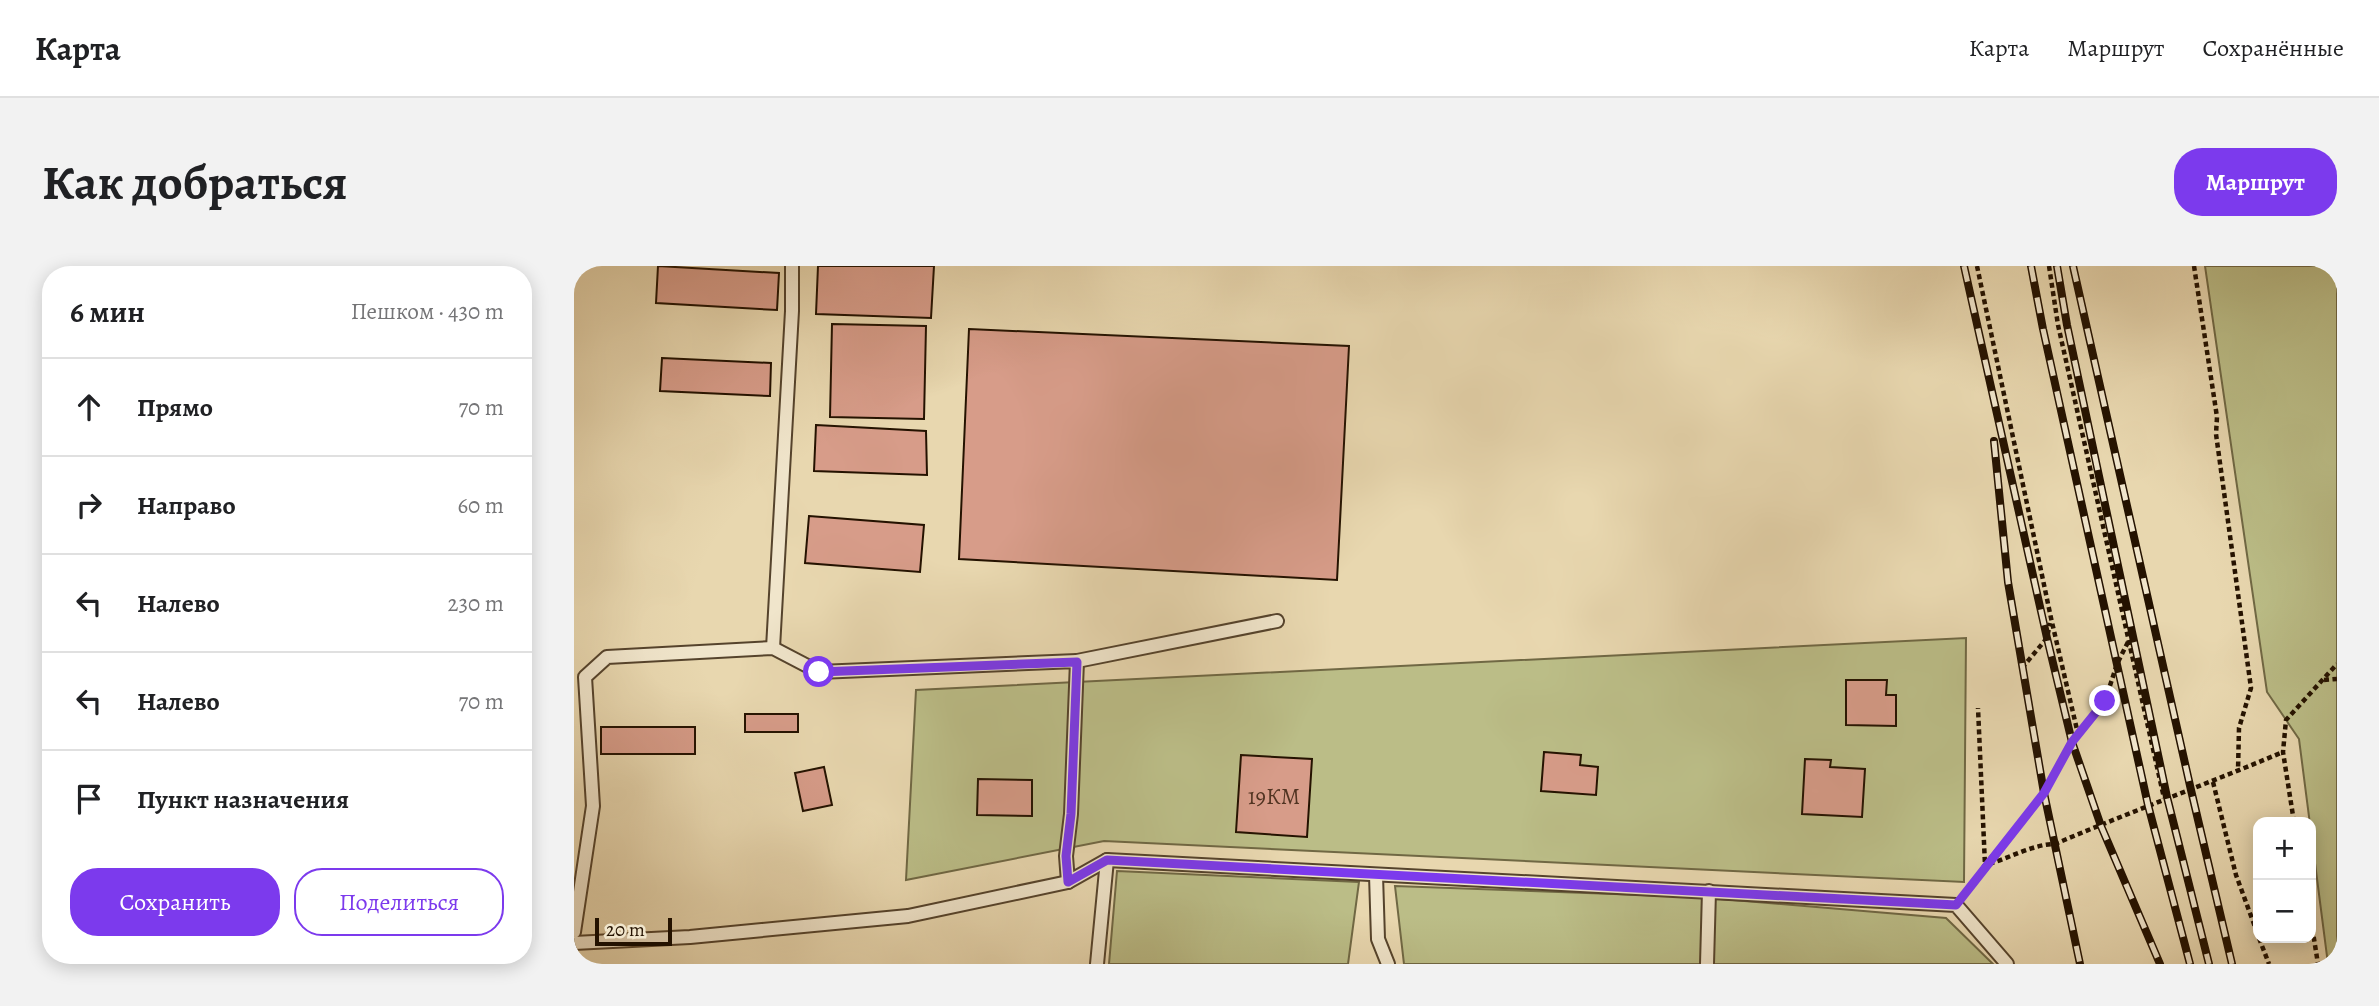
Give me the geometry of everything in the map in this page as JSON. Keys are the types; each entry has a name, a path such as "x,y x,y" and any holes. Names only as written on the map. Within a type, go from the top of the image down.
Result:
{"lane":[{"path":"773,648 792,311 792,266"},
{"path":"574,932 593,806 586,677 607,657 773,648 819,672 1077,662 1277,621"},
{"path":"1068,882 1066,856 1071,814 1077,662"},
{"path":"1097,964 1107,860"},
{"path":"574,943 690,937 908,916 1068,882 1107,860 1956,905 2007,964"},
{"path":"1376,875 1378,939 1388,964"},
{"path":"1706,964 1709,891"}],"path":[{"path":"1977,266 2078,735"},
{"path":"2049,266 2058,325 2164,798"},
{"path":"2194,266 2217,417 2216,435 2251,688 2239,728 2238,771"},
{"path":"2022,668 2047,638 2051,618"},
{"path":"1956,905 2044,793 2078,735 2105,701 2117,664 2128,642"},
{"path":"2293,817 2283,752 2286,720 2337,664"},
{"path":"2323,680 2337,679"},
{"path":"1978,708 1985,865"},
{"path":"1985,865 2008,859 2042,844 2055,844 2283,752"},
{"path":"2213,782 2236,875 2253,920"},
{"path":"2262,943 2269,964"},
{"path":"2315,943 2318,964"}],"green space":[{"path":"2205,266 2337,266 2337,964 2328,964 2316,871 2316,817 2309,817 2299,739 2267,692"},
{"path":"1966,638 1964,882 1104,841 906,880 916,690"},
{"path":"1117,871 1359,882 1348,964 1109,964"},
{"path":"1395,886 1697,897 1946,918 1993,964 1404,964"}],"building":[{"path":"658,266 779,273 777,310 656,303"},
{"path":"818,266 934,266 931,318 816,314"},
{"path":"832,324 926,326 924,419 830,417"},
{"path":"969,329 1349,346 1337,580 959,559"},
{"path":"662,358 771,363 770,396 660,391"},
{"path":"816,425 926,431 927,475 814,471"},
{"path":"809,516 924,525 920,572 805,563"},
{"path":"1846,680 1887,680 1886,695 1896,695 1896,726 1846,725"},
{"path":"745,714 798,714 798,732 745,732"},
{"path":"601,727 695,727 695,754 601,754"},
{"path":"1544,752 1581,755 1580,765 1598,767 1596,795 1541,791"},
{"path":"1241,755 1312,759 1307,837 1236,832"},
{"path":"1805,759 1831,760 1830,767 1865,769 1862,817 1802,814"},
{"path":"824,767 832,805 803,811 795,773"},
{"path":"978,779 1032,780 1032,816 977,815"}],"railway":[{"path":"1964,266 2072,742 2101,826 2160,964"},
{"path":"2031,266 2148,805 2190,964"},
{"path":"2057,266 2067,325 2167,797 2209,964"},
{"path":"2073,266 2232,964"},
{"path":"1994,441 2008,582 2044,793 2080,964"}],"route":[{"path":"819,672 1077,662 1071,814 1066,856 1068,882 1107,860 1956,905 2044,793 2072,742 2105,701"}]}
